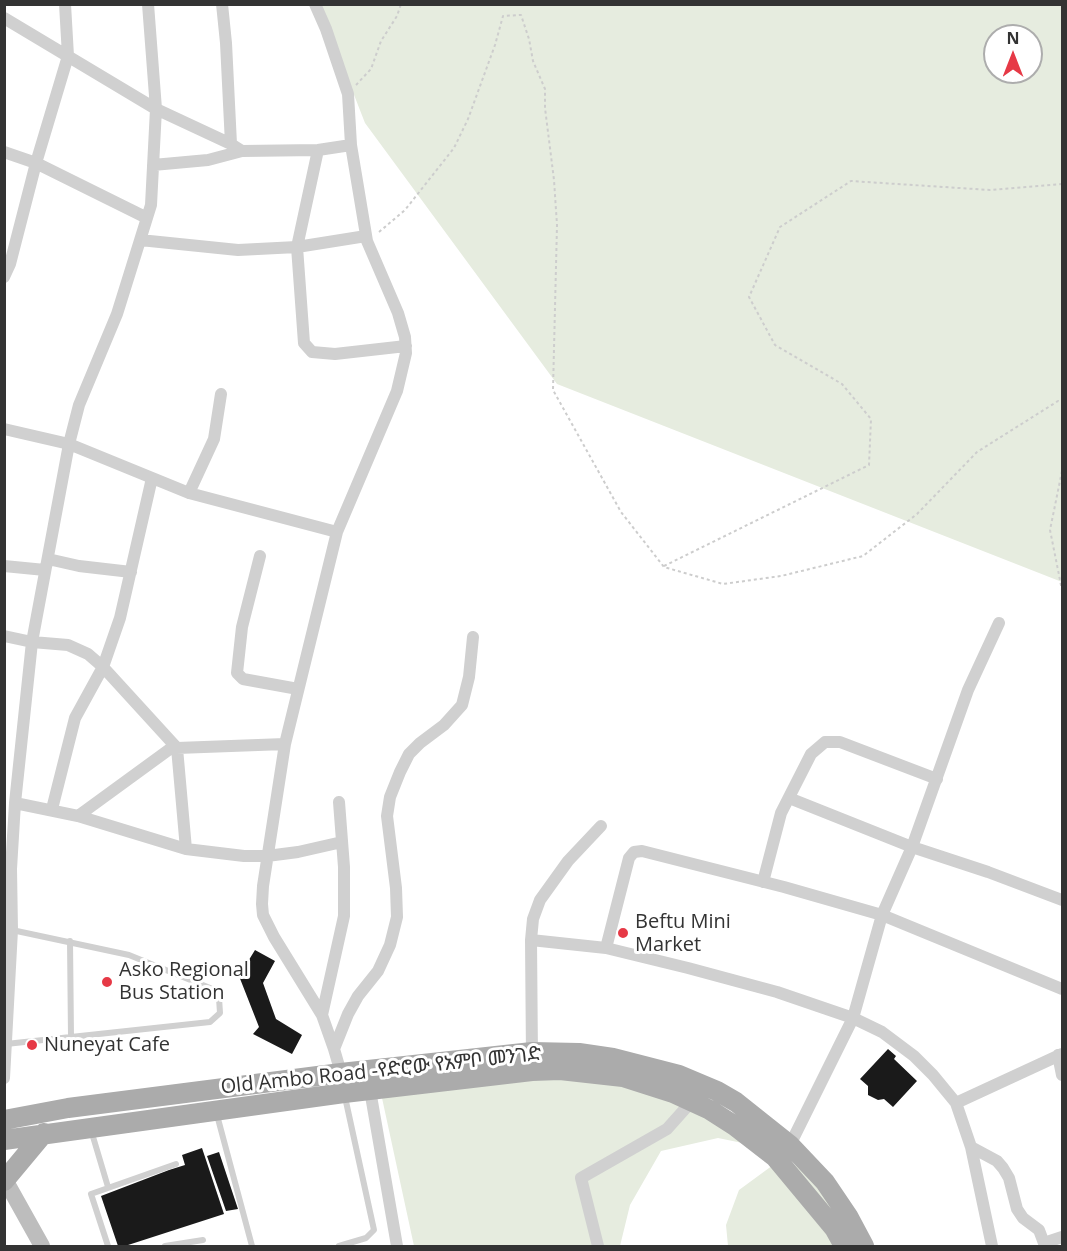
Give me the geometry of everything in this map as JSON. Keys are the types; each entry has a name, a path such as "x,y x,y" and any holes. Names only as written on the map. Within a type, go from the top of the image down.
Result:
{"main road":[{"name":"Old Ambo Road -የድሮው የአምቦ መንገድ","path":"4,1140 370,1090 579,1053 613,1058 679,1075 717,1091 736,1102 783,1151 834,1228 843,1246"},
{"name":"Old Ambo Road -የድሮው የአምቦ መንገድ","path":"4,1120 68,1108 341,1073 532,1061 560,1070 624,1077 674,1093 783,1151 825,1182 848,1216 864,1246"},
{"path":"42,1246 5,1180 21,1158 44,1134"}],"street":[{"path":"4,277 10,264 36,163 68,56 65,4"},
{"path":"4,1078 7,965 12,930 8,868 32,642 69,444 79,405 117,314 151,205 156,109 148,4"},
{"path":"222,4 231,144"},
{"path":"315,4 348,94 351,145 367,239 398,313 406,346 397,391 337,532 285,744 263,886 263,915 322,1015 341,1073"},
{"path":"4,18 156,109 242,151"},
{"path":"153,165 208,159 242,151 318,150 351,145"},
{"path":"318,150 297,247 304,343 312,352 334,354 406,346"},
{"path":"4,152 36,163 147,218"},
{"path":"140,240 238,250 297,247 367,239"},
{"path":"189,493 214,439 221,394"},
{"path":"4,429 69,444 189,493 337,532"},
{"path":"52,809 75,718 103,667 120,618 152,478"},
{"path":"260,556 242,627 237,673 243,679 298,689"},
{"path":"4,566 46,564 131,572"},
{"path":"783,1151 853,1018 882,915 912,847 968,690 999,624"},
{"path":"4,636 32,642 68,645 87,654 103,667 175,747 186,849"},
{"path":"334,1049 348,1014 382,963 390,945 397,917 396,888 387,816 390,797 409,754 444,725 462,705 469,676 473,637"},
{"path":"763,882 781,813 811,754 825,742 840,742 937,779"},
{"path":"78,816 175,747 285,744"},
{"path":"789,798 912,847 1062,900"},
{"path":"322,1015 344,916 339,802"},
{"path":"15,803 52,809 186,849 244,856 298,852 342,842"},
{"path":"532,1061 531,940 533,920 540,900 568,861 601,826"},
{"path":"606,948 629,858 634,852 642,851 882,915 1062,989"},
{"path":"531,940 606,948 777,992 853,1018 882,1032 914,1056 956,1103 971,1147 992,1246"},
{"path":"956,1103 1060,1055 1062,1075"},
{"path":"370,1090 397,1246"},
{"path":"598,1246 581,1178 667,1129 692,1101"},
{"path":"971,1147 997,1161 1004,1168 1010,1178 1017,1209 1023,1218 1039,1230 1044,1245 1062,1237"}],"lane":[{"path":"6,1044 210,1022 220,1013 219,998 215,990 129,955 12,930"},
{"path":"70,941 71,1037"},
{"path":"339,1246 366,1238 374,1230 344,1093"},
{"path":"216,1111 252,1246"},
{"path":"90,1127 108,1186"},
{"path":"108,1246 90,1197 93,1192 176,1164"},
{"path":"165,1246 203,1240"}],"path":[{"path":"348,94 371,69 381,41 397,16 401,4"},
{"path":"367,239 405,210 454,148 468,118 495,45 503,16 521,15 530,39 533,61 546,89 554,180 557,225 552,390 621,512 664,567 723,584 780,576 862,556 917,514 977,452 1058,401 1062,403"},
{"path":"664,567 868,465 871,419 842,384 775,345 749,297 780,227 851,181 990,190 1062,183"},
{"path":"1062,471 1050,530 1062,590"}],"shaded area":[{"path":"319,5 1062,5 1062,582 557,384 365,123"},
{"path":"554,1078 629,1082 709,1112 757,1146 718,1138 661,1151 630,1205 620,1246 414,1246 382,1098"},
{"path":"784,1157 828,1189 843,1246 728,1246 726,1225 739,1190"}],"building":[{"path":"255,950 275,961 263,983 276,1019 302,1035 292,1054 253,1034 259,1027 239,976"},
{"path":"888,1049 896,1056 894,1059 917,1081 893,1107 884,1099 878,1100 868,1095 868,1086 860,1079"},
{"path":"202,1148 224,1214 125,1246 118,1246 101,1196 185,1165 182,1155"},
{"path":"219,1152 238,1209 226,1211 207,1156"}],"place":[{"name":"Beftu Mini Market","path":"623,933"},
{"name":"Asko Regional Bus Station","path":"107,982"},
{"name":"Nuneyat Cafe","path":"32,1045"}]}
